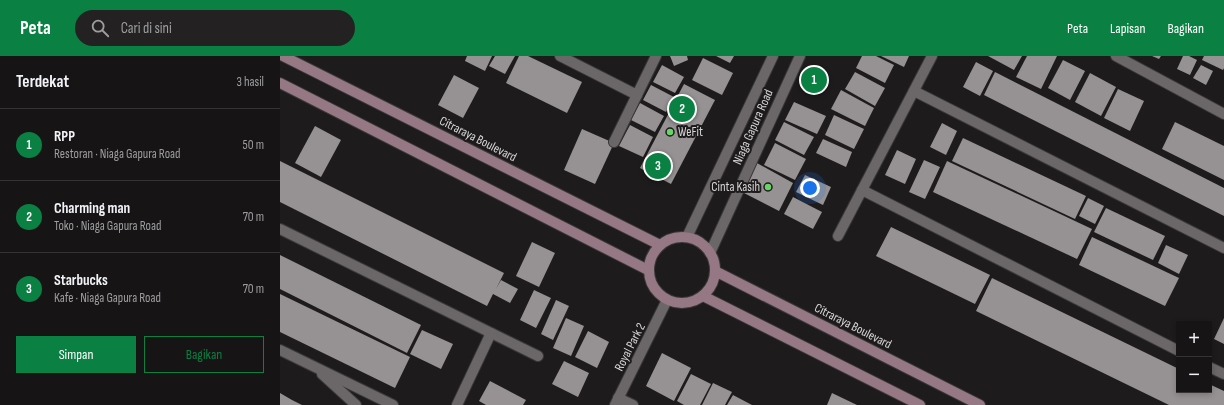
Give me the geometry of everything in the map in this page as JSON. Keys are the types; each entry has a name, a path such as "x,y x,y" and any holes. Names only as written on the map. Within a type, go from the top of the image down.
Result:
{"main road":[{"name":"Citraraya Boulevard","path":"284,56 660,245"},
{"path":"280,83 648,270"},
{"path":"677,237 687,238 696,240 710,253 714,262 714,280 710,289 703,296 695,301 676,303 659,295 653,288 648,270 652,256 660,245 677,237"},
{"name":"Citraraya Boulevard","path":"715,271 980,405"},
{"path":"703,296 920,405"}],"street":[{"path":"560,56 637,95"},
{"path":"614,142 656,56"},
{"name":"Niaga Gapura Road","path":"687,238 773,56"},
{"name":"Niaga Gapura Road","path":"710,253 800,56"},
{"path":"838,236 932,56"},
{"path":"1116,56 1224,114"},
{"path":"914,91 1224,248"},
{"path":"862,190 1176,350"},
{"path":"280,229 538,356"},
{"name":"Royal Park 2","path":"617,401 667,300"},
{"path":"457,405 491,333"},
{"path":"280,350 393,405"},
{"path":"313,366 356,405"},
{"path":"1212,368 1224,374"},
{"path":"617,401 633,405"}],"building":[{"path":"467,56 492,56 485,71 465,61"},
{"path":"495,56 515,56 505,74 489,66"},
{"path":"519,56 528,56 582,82 567,113 506,83"},
{"path":"670,56 687,56 688,60 674,66"},
{"path":"716,56 734,56 730,63"},
{"path":"862,56 876,56 894,65 885,83 856,68"},
{"path":"881,56 909,56 904,67"},
{"path":"988,56 1022,56 1014,70"},
{"path":"1027,56 1057,56 1041,89 1016,77"},
{"path":"1152,56 1161,56 1159,59"},
{"path":"1183,56 1189,56 1197,60 1190,75 1177,69"},
{"path":"1204,56 1224,56 1223,70 1202,60"},
{"path":"703,58 733,73 722,95 692,80"},
{"path":"1063,60 1085,71 1070,100 1048,88"},
{"path":"976,62 993,71 980,96 963,87"},
{"path":"662,65 684,77 675,93 653,82"},
{"path":"1201,65 1213,71 1206,85 1193,78"},
{"path":"855,72 885,88 875,106 845,89"},
{"path":"995,72 1224,188 1224,216 984,95"},
{"path":"1090,73 1116,87 1101,116 1075,102"},
{"path":"454,75 479,88 463,118 438,105"},
{"path":"684,84 715,100 671,184 640,168"},
{"path":"651,85 674,97 666,112 643,100"},
{"path":"1118,89 1144,101 1130,131 1104,118"},
{"path":"841,90 874,108 865,126 831,109"},
{"path":"794,102 826,116 817,134 785,120"},
{"path":"640,103 664,116 655,132 631,120"},
{"path":"834,115 864,129 854,149 825,135"},
{"path":"784,122 814,137 804,155 775,140"},
{"path":"1175,122 1224,146 1224,180 1162,149"},
{"path":"942,123 957,131 946,155 930,147"},
{"path":"630,125 653,137 643,157 619,146"},
{"path":"315,126 341,140 321,177 295,163"},
{"path":"582,129 614,143 595,184 564,170"},
{"path":"963,138 1086,196 1075,219 952,161"},
{"path":"823,139 852,152 846,167 816,153"},
{"path":"775,143 806,159 795,180 764,165"},
{"path":"897,150 916,159 905,184 885,175"},
{"path":"924,160 940,167 925,199 909,192"},
{"path":"280,161 504,273 496,289 501,280 518,289 510,303 493,294 487,306 280,202"},
{"path":"947,161 1092,229 1077,259 933,192"},
{"name":"Cinta Kasih","path":"757,163 793,183 779,211 742,192"},
{"path":"805,175 831,187 823,205 796,192"},
{"path":"793,197 822,212 813,229 784,214"},
{"path":"1088,198 1104,206 1095,224 1079,216"},
{"path":"1106,208 1165,236 1153,260 1094,232"},
{"path":"891,227 990,275 975,304 876,256"},
{"path":"1092,237 1179,278 1165,306 1079,265"},
{"path":"532,242 555,253 539,287 516,276"},
{"path":"1166,245 1188,255 1179,274 1158,263"},
{"path":"280,255 421,325 407,353 280,289"},
{"path":"992,278 1176,368 1176,393 1212,393 1212,385 1224,391 1224,405 1169,405 976,311"},
{"path":"534,290 551,298 536,328 520,320"},
{"path":"280,294 410,357 395,388 280,332"},
{"path":"556,300 569,306 553,340 541,334"},
{"path":"566,318 584,326 571,356 553,348"},
{"path":"1224,318 1224,344 1214,339"},
{"path":"422,330 453,344 441,369 410,354"},
{"path":"588,331 609,342 597,368 575,357"},
{"path":"662,353 691,368 674,401 646,386"},
{"path":"564,361 589,373 578,397 552,384"},
{"path":"691,374 711,384 700,405 684,405 677,401"},
{"path":"490,381 526,400 523,405 486,405 479,401"},
{"path":"713,383 732,392 725,405 702,405"},
{"path":"280,393 292,400 302,405 280,405"},
{"path":"832,393 857,405 827,405"},
{"path":"733,395 752,405 727,405"}],"place":[{"name":"RPP","path":"814,80"},
{"name":"Charming man","path":"682,109"},
{"name":"WeFit","path":"670,132"},
{"name":"Starbucks","path":"658,166"},
{"name":"Cinta Kasih","path":"768,187"}]}
